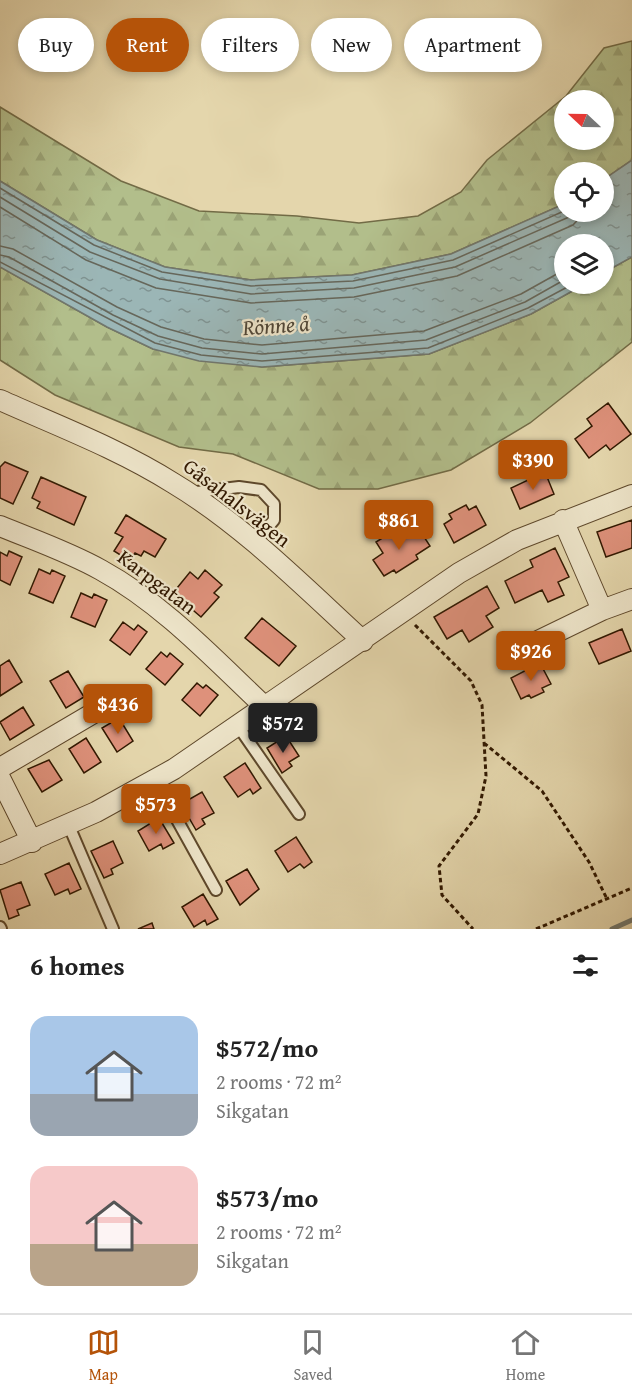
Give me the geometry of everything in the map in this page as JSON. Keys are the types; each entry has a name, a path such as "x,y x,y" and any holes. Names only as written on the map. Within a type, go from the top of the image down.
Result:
{"street":[{"name":"Gåsahalsvägen","path":"0,400 118,453 189,493 245,536 363,641"},
{"path":"0,854 69,826 154,780 266,707 459,573 517,540 632,495"},
{"path":"564,520 602,610"},
{"name":"Karpgatan","path":"0,526 78,558 122,582 199,645 266,707"},
{"path":"534,643 602,610 632,599"},
{"path":"0,768 114,701"},
{"path":"0,778 32,842"}],"lane":[{"path":"189,493 239,487 261,490 274,504 274,520 263,533 245,536"},
{"path":"238,726 299,814"},
{"path":"154,780 216,890"},
{"path":"69,826 113,929"}],"path":[{"path":"397,616 415,625 471,681 482,705 486,776 478,814 439,866 442,895 472,929"},
{"path":"484,744 542,791 589,862 607,899"},
{"path":"536,929 632,888"}],"green space":[{"path":"632,41 632,160 614,172 614,162 554,162 554,208 451,254 352,275 251,280 165,267 97,240 0,181 0,107 121,181 199,211 297,216 359,223 418,216 461,192 487,160 554,106 554,150 614,150 614,90 571,90 604,48"},
{"path":"632,257 632,342 530,423 451,470 378,489 319,489 233,454 179,447 55,395 0,360 0,267 107,327 153,349 262,367 429,354 531,314 567,294 614,294 614,267"}],"water":[{"name":"Rönne å","path":"632,160 632,257 614,267 614,234 554,234 554,294 567,294 531,314 429,354 262,367 199,361 153,349 107,327 0,267 0,181 97,240 165,267 251,280 352,275 451,254 554,208 554,222 614,222 614,172"}],"building":[{"path":"608,403 631,434 610,450 606,445 589,458 575,439 592,426 587,419"},
{"path":"5,462 28,472 13,504 0,498 0,467"},
{"path":"545,472 554,494 520,509 511,488"},
{"path":"41,477 86,497 74,525 37,508 40,502 32,498"},
{"path":"466,505 469,510 476,506 486,525 454,543 444,524 452,519 449,514"},
{"path":"126,515 166,539 155,557 144,551 141,556 135,553 130,561 114,551 123,537 115,533"},
{"path":"632,520 632,548 606,557 597,532"},
{"path":"398,528 405,538 419,529 430,546 416,555 418,559 396,573 394,570 384,576 373,560 383,553 376,542"},
{"path":"555,548 569,577 558,582 564,595 548,602 542,590 515,603 505,581 533,567 530,560"},
{"path":"9,551 22,557 10,585 0,580 0,552 7,556"},
{"path":"39,569 50,574 52,570 65,576 53,603 29,593"},
{"path":"205,570 222,585 214,593 219,597 201,617 173,593 190,572 198,579"},
{"path":"487,586 499,608 486,616 493,627 469,642 462,630 447,639 434,617"},
{"path":"81,593 92,598 94,594 107,600 95,627 71,617"},
{"path":"262,618 296,646 279,666 245,638"},
{"path":"123,622 134,630 138,625 147,632 130,655 110,640"},
{"path":"622,629 631,651 599,664 589,643"},
{"path":"161,652 167,657 170,653 183,664 165,685 146,669"},
{"path":"9,660 22,682 0,696 0,666"},
{"path":"540,663 551,684 542,688 544,692 531,698 529,695 521,699 511,678"},
{"path":"68,671 84,697 66,708 50,681"},
{"path":"197,683 203,688 206,685 218,695 200,716 182,700"},
{"path":"23,707 34,725 10,740 0,722"},
{"path":"119,718 133,741 117,752 102,728"},
{"path":"286,736 299,756 289,762 292,766 282,773 267,748"},
{"path":"86,738 101,762 84,773 69,749"},
{"path":"49,760 62,780 42,792 28,769"},
{"path":"245,763 261,788 253,794 250,789 238,797 224,777"},
{"path":"202,792 214,813 202,819 205,824 196,830 181,804"},
{"path":"159,818 174,843 163,849 161,844 149,851 138,831"},
{"path":"296,837 312,862 304,868 300,864 288,872 275,851"},
{"path":"113,841 123,863 111,869 113,874 104,878 91,851"},
{"path":"69,863 81,889 70,894 68,889 55,895 45,874"},
{"path":"247,869 259,889 240,905 226,881"},
{"path":"21,882 30,905 17,910 19,915 9,919 0,890"},
{"path":"203,894 218,919 207,925 205,920 194,927 182,907"},
{"path":"152,923 154,929 138,929"}],"waterway":[{"path":"612,929 632,920"}]}
